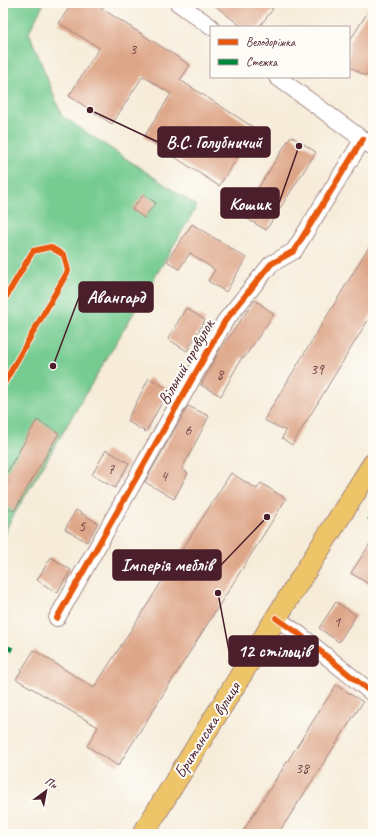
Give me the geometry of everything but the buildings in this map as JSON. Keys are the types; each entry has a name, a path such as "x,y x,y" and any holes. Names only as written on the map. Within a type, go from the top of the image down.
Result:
{"main road":[{"name":"Британська вулиця","path":"143,834 373,464"}],"street":[{"path":"178,3 210,27"},
{"path":"278,78 368,143"},
{"name":"Вільний провулок","path":"56,618 225,321 271,264 294,251 368,143"},
{"path":"276,618 299,634 373,694"}],"green space":[{"path":"9,3 44,3 29,32 62,116 197,206 8,525 3,543 3,11"}],"marked path":[{"path":"369,517 373,521"},
{"path":"3,646 13,650"}],"cycle path":[{"path":"57,618 225,321 271,264 294,251 363,139"},
{"path":"3,302 33,251 50,247 64,255 68,271 3,385"},
{"path":"276,618 299,634 373,694"}],"place":[{"name":"В.С. Голубничий","path":"90,110"},
{"name":"Кошик","path":"299,146"},
{"name":"Авангард","path":"53,366"},
{"name":"Імперія меблів","path":"267,517"},
{"name":"12 стільців","path":"218,593"}]}
